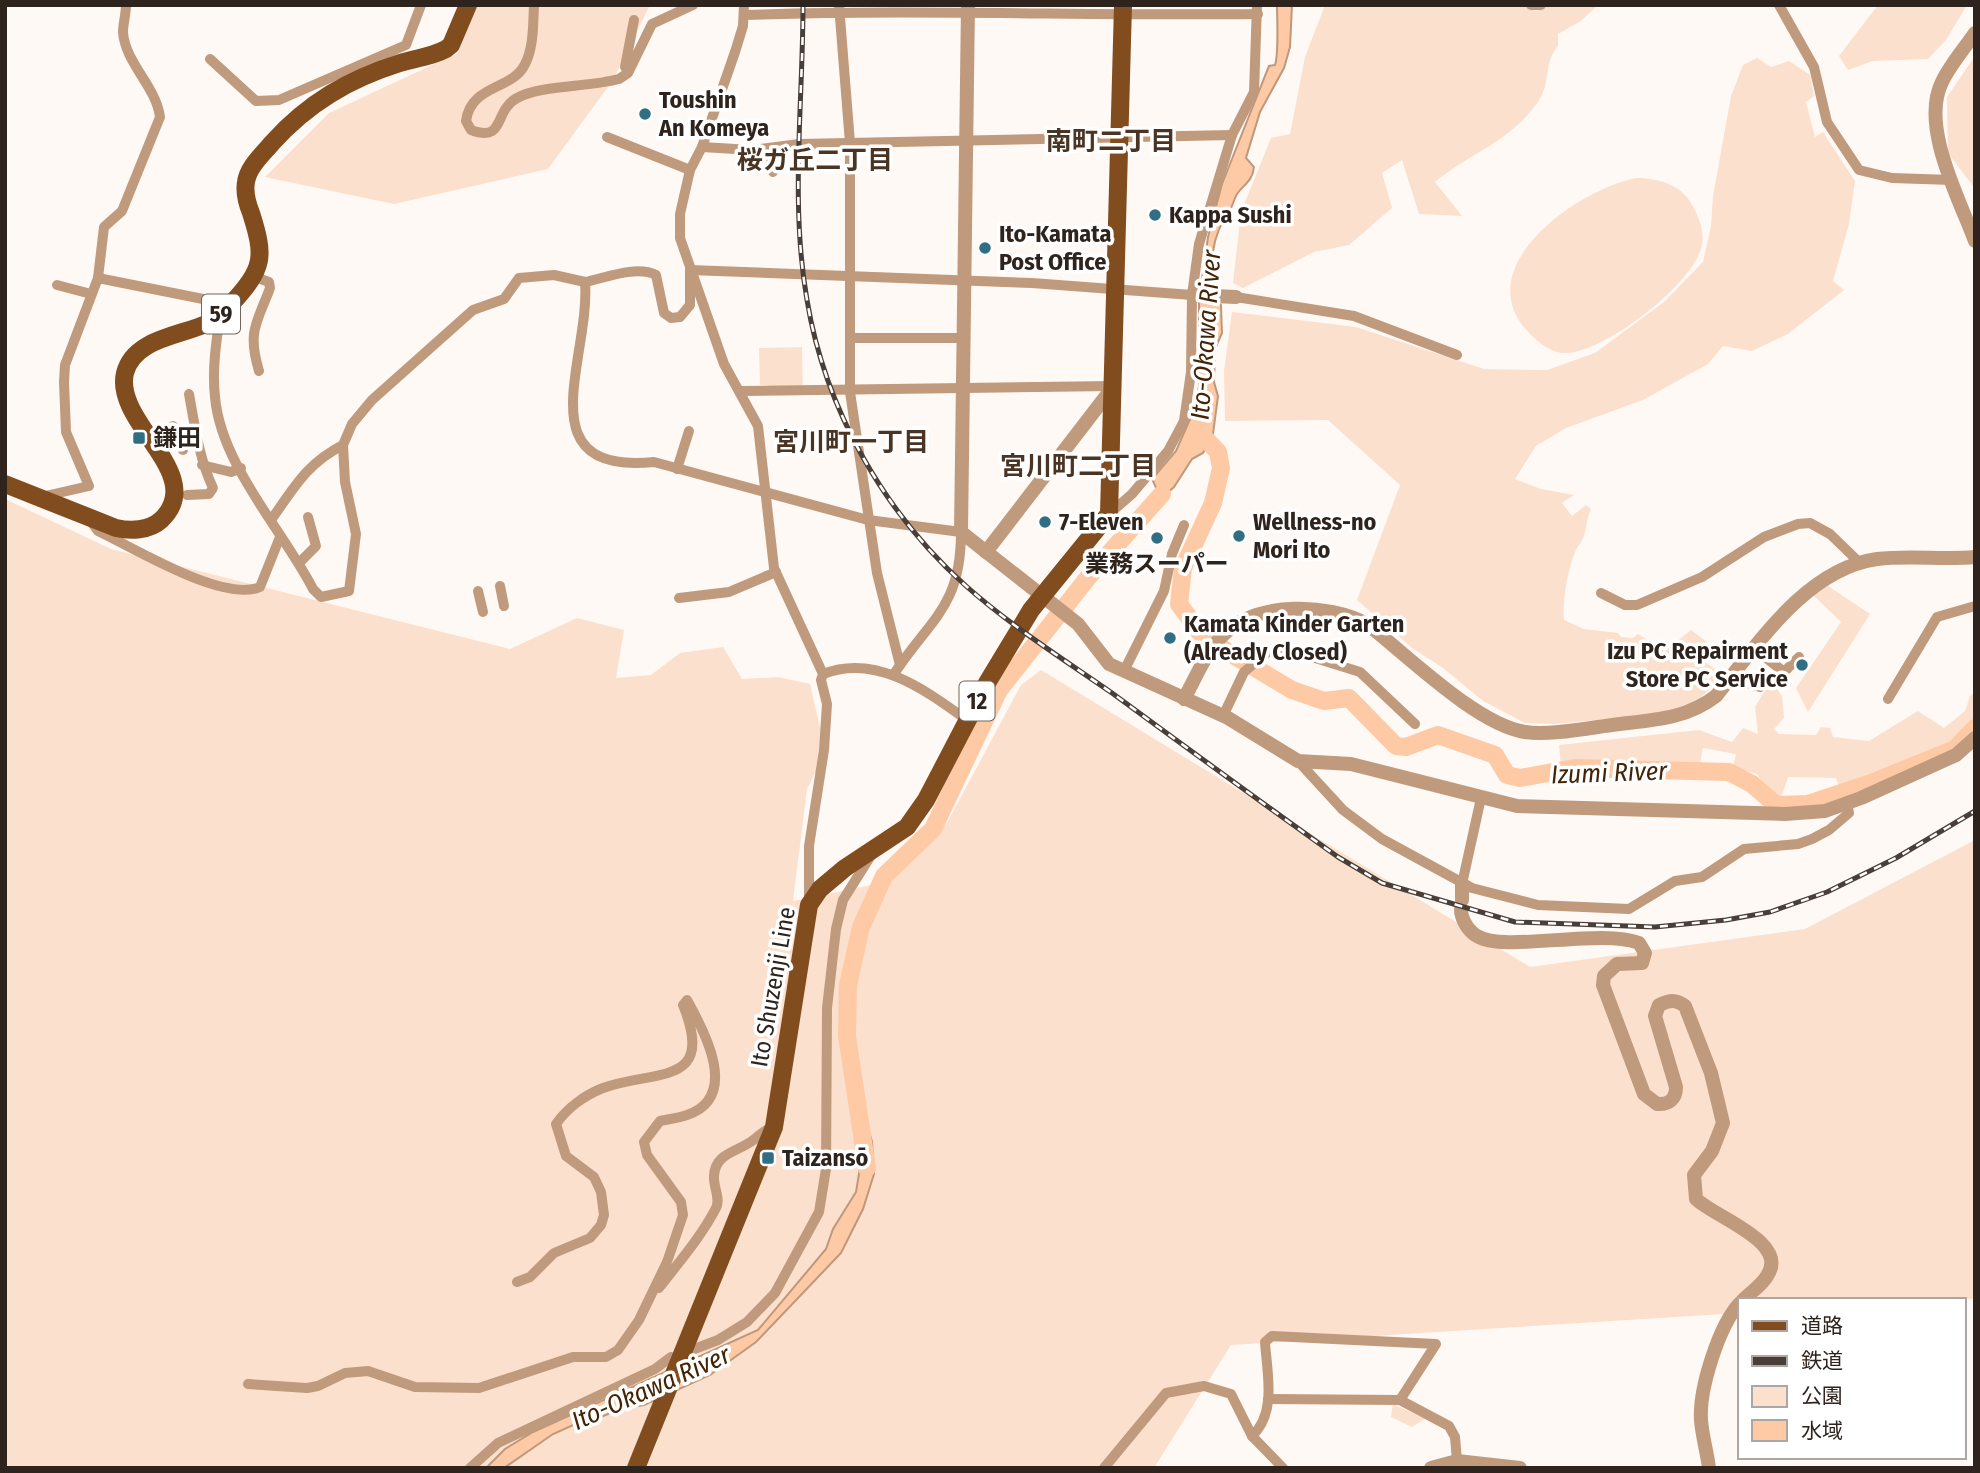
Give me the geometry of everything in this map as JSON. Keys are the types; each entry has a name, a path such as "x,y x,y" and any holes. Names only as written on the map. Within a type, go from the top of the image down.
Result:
{"main road":[{"name":"59","path":"5,484 116,528 135,530 159,522 166,514 173,492 172,474 127,404 124,384 126,370 136,354 151,343 215,319 255,277 261,248 245,189 247,176 254,164 299,115 318,99 382,69 446,50 451,45 468,5"},
{"path":"1109,514 1123,10"},
{"name":"Ito Shuzenji Line","path":"636,1468 774,1127 809,905 820,889 906,827 920,809 967,720 1046,599 1109,514"}],"street":[{"path":"39,497 89,486 66,432 65,365 98,278 103,227 122,211 160,117 158,106 128,51 123,32 126,5"},
{"path":"210,59 256,101 279,100 406,46 421,5"},
{"path":"534,5 525,65 517,76 485,92 473,103 466,121 471,130 483,135 490,133 498,127 505,108 526,95 619,79 628,73 652,24 693,5"},
{"path":"1531,5 1541,5"},
{"path":"1779,5 1814,68 1827,122 1858,170 1892,178 1952,180"},
{"path":"897,670 949,600 961,561 960,388 966,212 967,8"},
{"path":"839,9 850,143 850,391 868,520 897,670"},
{"path":"809,905 808,846 824,750 827,705 821,680 823,674 776,572 758,426 724,364 680,238 680,214 690,170 702,147 744,10 1258,10 1254,92 1232,135 1199,244 1192,295 1191,372 1184,421 1168,451 1132,494 1109,514"},
{"path":"619,79 627,63 634,20"},
{"path":"1975,33 1941,82 1935,104 1939,143 1975,241"},
{"path":"702,147 769,148 850,143 1232,135"},
{"path":"607,137 690,170"},
{"path":"769,148 774,172"},
{"path":"98,278 213,301 215,398 220,425 280,537 321,597 349,591 356,534 345,482 343,445 352,424 372,400 473,310 504,299 519,278 554,275 585,282 640,271 656,275 664,313 671,318 680,317 690,305 690,271"},
{"path":"690,271 1115,287 1236,297 1354,316 1457,355"},
{"path":"255,277 269,282 270,288 253,329 252,350 259,371"},
{"path":"585,282 587,307 572,410 578,438 604,461 625,465 654,462 868,520 961,533 1078,624 1109,664 1223,716 1298,761 1343,810 1382,839 1462,884 1538,905 1629,909 1675,881 1702,877 1744,849 1798,844 1812,839 1829,830 1849,813 1847,803"},
{"path":"57,285 91,294"},
{"path":"850,338 961,338"},
{"path":"741,391 1114,386"},
{"path":"986,552 1114,386"},
{"path":"187,495 212,491 202,465 189,394"},
{"path":"151,442 175,430 183,450"},
{"path":"677,469 690,431"},
{"path":"271,520 297,480 326,454 343,445"},
{"path":"202,465 231,472 241,468"},
{"path":"87,517 98,531 201,581 248,592 260,587 280,537"},
{"path":"299,563 316,546 308,517"},
{"path":"1601,593 1625,605 1637,605 1702,577 1765,537 1798,524 1810,523 1830,534 1859,562"},
{"path":"1124,671 1164,591 1172,554 1184,525"},
{"path":"1184,699 1212,648 1222,636 1248,620 1283,610 1331,611 1353,616 1367,624 1475,710 1505,727 1527,732 1686,714 1699,709 1716,696 1755,649 1817,584 1846,567 1880,558 1975,557"},
{"path":"680,598 729,592 776,572"},
{"path":"500,586 504,606"},
{"path":"478,591 483,612"},
{"path":"1888,699 1937,617 1975,606"},
{"path":"1223,716 1244,671 1269,651 1283,648 1360,672 1415,724"},
{"path":"1755,649 1784,672 1798,657"},
{"path":"823,674 848,668 897,670 967,720"},
{"path":"1731,678 1760,687"},
{"path":"1298,761 1351,764 1517,806 1785,814 1825,811 1847,803 1956,755 1975,737"},
{"path":"1481,797 1462,884 1461,904 1465,924 1476,936 1492,941 1572,939 1639,943 1645,953 1642,963 1617,964 1604,976 1603,985 1644,1094 1657,1104 1671,1101 1676,1096 1676,1087 1655,1016 1659,1005 1667,1001 1677,1000 1685,1006 1711,1073 1723,1124 1712,1151 1694,1175 1696,1199 1764,1242 1772,1256 1772,1266 1767,1278 1745,1298"},
{"path":"470,1468 498,1443 718,1340 747,1322 775,1293 819,1212 826,1169 827,1008 836,929 849,889 877,847"},
{"path":"248,1384 307,1388 318,1386 345,1373 368,1371 415,1387 479,1388 573,1357 606,1357 618,1350 639,1320 667,1262 683,1215 681,1202 647,1155 644,1142 660,1121 689,1115 708,1102 713,1090 710,1042 688,1000 683,1005 693,1030 694,1043 688,1060 676,1071 603,1089 567,1110 556,1124 566,1156 594,1177 601,1192 604,1215 601,1226 590,1238 554,1252 530,1277 517,1282"},
{"path":"651,1294 659,1289 706,1226 719,1203 713,1177 717,1164 724,1155 752,1141 762,1130 774,1127"},
{"path":"1709,1468 1700,1418 1709,1371 1729,1315 1738,1305"},
{"path":"1252,1436 1265,1422 1268,1399 1265,1342 1272,1336 1436,1344 1400,1400"},
{"path":"1104,1468 1166,1393 1181,1388 1204,1386 1231,1394 1252,1436 1283,1468"},
{"path":"1268,1399 1400,1400 1448,1426 1455,1437 1457,1461"},
{"path":"1431,1468 1457,1461 1520,1468"}],"green space":[{"path":"472,5 650,5 613,80 548,169 394,204 265,177 329,113 458,53"},
{"path":"1325,5 1521,5 1536,11 1552,5 1598,5 1581,21 1558,34 1558,46 1550,59 1545,88 1527,116 1515,128 1435,182 1462,216 1419,214 1402,160 1382,173 1392,208 1349,245 1314,252 1243,288 1233,283 1241,212 1271,138 1290,134 1305,57"},
{"path":"1878,5 1967,5 1946,40 1928,59 1873,61 1848,70 1839,56"},
{"path":"1975,56 1973,186 1948,153 1947,97"},
{"path":"1757,58 1771,67 1789,61 1810,75 1814,96 1806,102 1815,137 1823,132 1855,181 1849,224 1833,281 1844,290 1788,334 1752,351 1723,346 1708,364 1643,400 1566,428 1536,446 1515,479 1541,489 1574,495 1562,503 1572,516 1586,505 1591,509 1568,575 1564,620 1584,629 1618,633 1621,637 1633,638 1638,634 1665,651 1691,630 1707,642 1696,655 1724,676 1697,701 1657,714 1556,724 1525,723 1483,701 1443,668 1412,648 1357,600 1400,485 1328,420 1225,421 1224,371 1232,312 1356,327 1484,369 1547,370 1595,353 1664,302 1703,262 1731,96 1743,65"},
{"path":"1636,178 1667,183 1681,191 1694,208 1703,237 1701,249 1693,264 1664,298 1603,341 1583,350 1567,353 1542,345 1530,334 1513,309 1511,284 1519,259 1536,236 1559,215 1612,185"},
{"path":"802,347 803,392 769,393 768,385 760,385 759,348"},
{"path":"5,499 111,549 510,649 577,618 624,630 616,678 651,675 680,653 723,647 742,679 778,677 810,684 821,732 816,771 807,789 793,901 891,881 947,823 1021,685 1041,670 1530,967 1805,929 1975,840 1975,1299 1738,1298 1738,1313 1231,1345 1154,1468 5,1468"},
{"path":"1828,586 1870,614 1808,712 1796,688 1841,622 1813,595"},
{"path":"1767,687 1776,688 1782,696 1784,718 1774,729 1779,734 1816,735 1821,727 1830,728 1833,737 1869,741 1918,711 1944,728 1965,711 1970,696 1975,692 1975,724 1954,745 1840,790 1836,778 1788,777 1781,798 1767,790 1757,774 1733,767 1736,754 1703,748 1699,768 1579,764 1561,767 1559,745 1699,730 1732,742 1743,728 1758,734 1755,707"},
{"path":"1393,1404 1425,1419 1412,1427 1391,1417"}],"water":[{"path":"1277,5 1292,5 1290,47 1284,68 1260,112 1246,158 1254,167 1252,176 1237,194 1223,220 1213,253 1213,288 1215,300 1221,305 1222,333 1215,349 1214,382 1218,396 1213,434 1203,453 1192,459 1174,487 1139,517 1158,492 1152,479 1176,451 1195,408 1199,386 1199,300 1208,237 1222,184 1269,66 1275,65"},
{"path":"853,1106 867,1124 872,1142 874,1174 863,1209 841,1253 756,1342 710,1375 644,1405 617,1410 592,1421 582,1421 553,1434 504,1468 486,1468 505,1449 533,1432 758,1330 826,1249 833,1229 856,1192 865,1138"}],"waterway":[{"name":"Izumi River","path":"1199,432 1218,452 1221,468 1213,503 1183,568 1179,604 1203,637 1292,690 1324,701 1349,698 1396,746 1406,747 1438,735 1495,755 1507,775 1520,778 1575,768 1729,772 1752,784 1776,805 1808,804 1871,783 1955,749 1975,728"},
{"name":"Ito-Okawa River","path":"867,1168 847,1036 848,985 861,927 884,876 933,829 999,690 1090,575 1162,494"}],"railway":[{"path":"803,5 798,190 807,300 828,380 862,456 884,492 936,557 983,601 1338,857 1382,883 1515,922 1655,927 1726,920 1770,912 1827,892 1896,858 1975,811"}],"place":[{"name":"Toushin An Komeya","path":"645,114"},
{"name":"Kappa Sushi","path":"1155,215"},
{"name":"Ito-Kamata Post Office","path":"985,248"},
{"name":"鎌田","path":"139,438"},
{"name":"7-Eleven","path":"1045,522"},
{"name":"Wellness-no Mori Ito","path":"1239,536"},
{"name":"業務スーパー","path":"1157,538"},
{"name":"Kamata Kinder Garten (Already Closed)","path":"1170,638"},
{"name":"Izu PC Repairment Store PC Service","path":"1802,665"},
{"name":"Taizansō","path":"768,1158"}],"district":[{"name":"南町二丁目","path":"1111,141"},
{"name":"桜ガ丘二丁目","path":"815,160"},
{"name":"宮川町一丁目","path":"851,442"},
{"name":"宮川町二丁目","path":"1078,466"}]}
